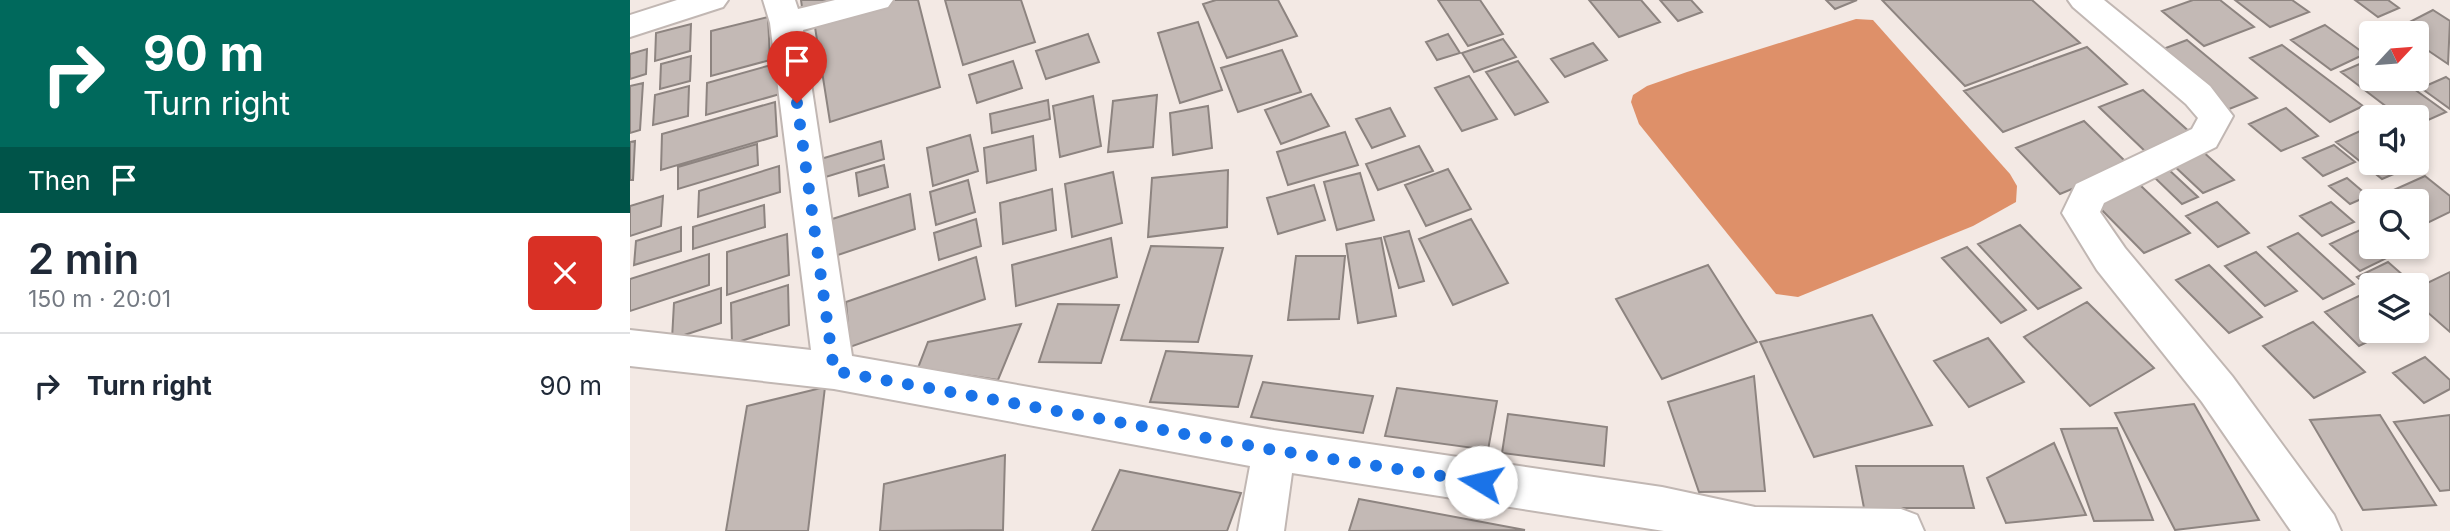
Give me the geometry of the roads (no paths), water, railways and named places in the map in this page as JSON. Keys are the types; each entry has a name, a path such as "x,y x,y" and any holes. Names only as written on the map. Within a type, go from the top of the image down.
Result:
{"street":[{"path":"630,26 712,0"},
{"path":"834,371 782,11 877,0"},
{"path":"2084,0 2198,95 2216,116 2204,138 2089,194 2081,213 2111,259 2217,389 2318,531"},
{"path":"630,348 834,371 1274,450 1662,509 1754,530 1900,531"},
{"path":"1261,531 1274,450"}]}
